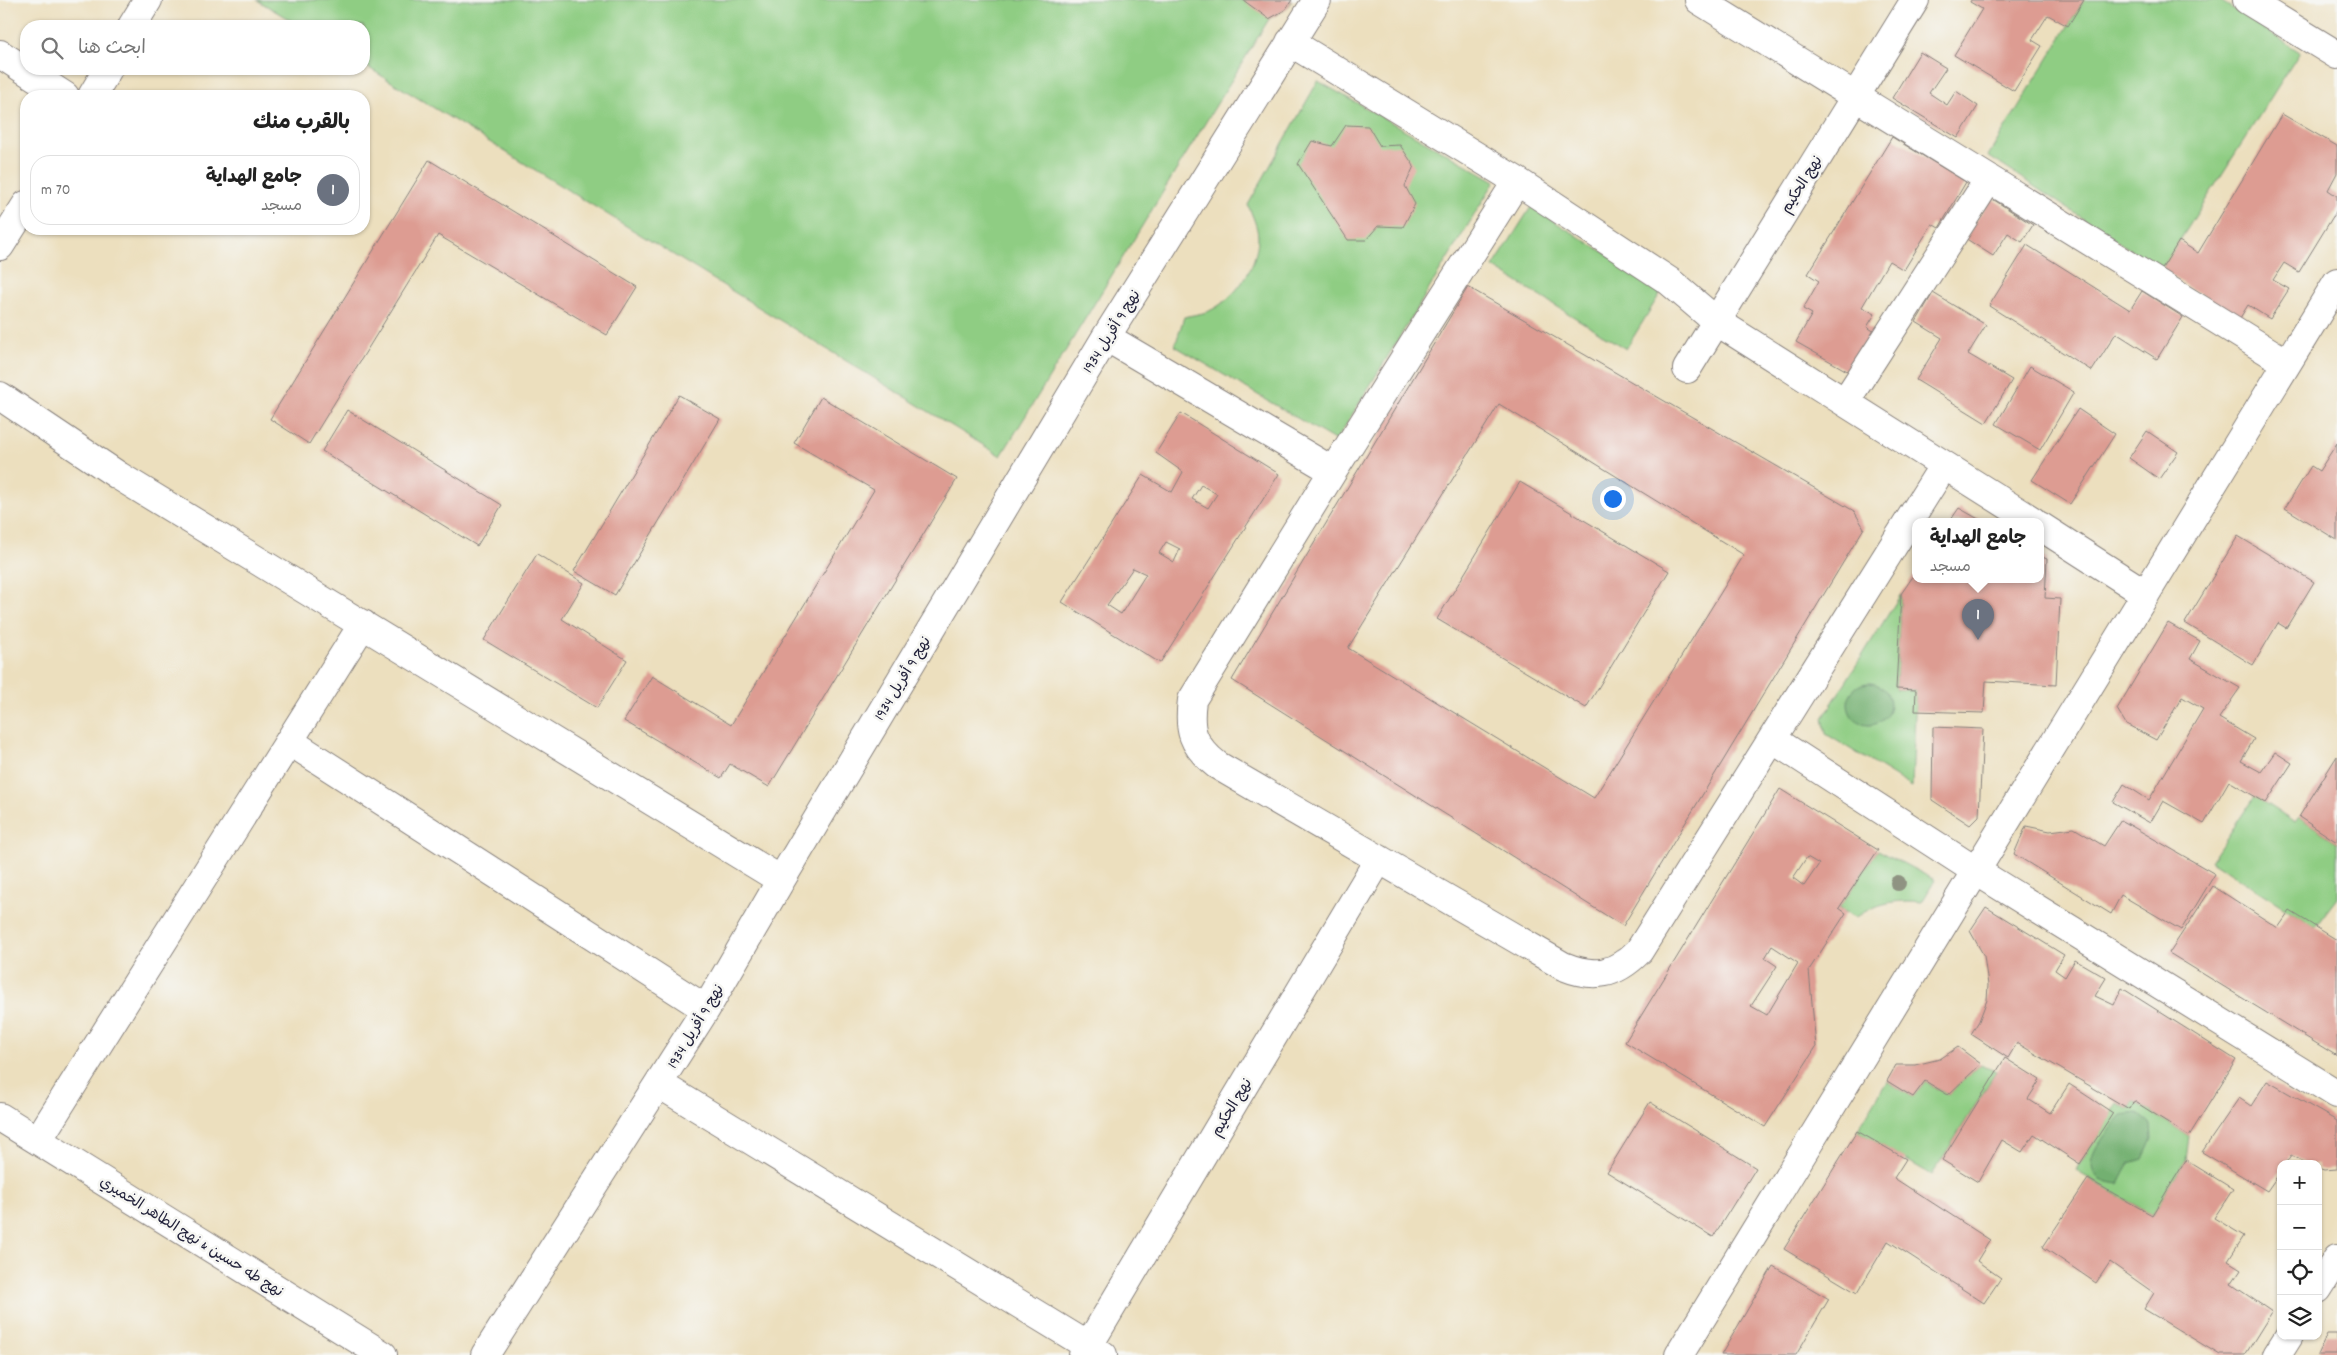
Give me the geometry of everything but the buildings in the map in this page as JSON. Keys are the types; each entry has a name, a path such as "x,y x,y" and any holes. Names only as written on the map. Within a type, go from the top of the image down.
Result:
{"street":[{"path":"136,20 148,0"},
{"name":"نهج 9 أفريل 1934","path":"485,1355 706,1009 780,880 1106,338 1317,0"},
{"path":"1699,0 2287,363"},
{"name":"نهج الحكيم","path":"1687,368 1914,0"},
{"path":"2247,0 2337,55"},
{"path":"1290,42 1517,181 1669,281 1716,321 2028,518"},
{"path":"0,54 20,67"},
{"path":"32,75 56,90"},
{"path":"96,90 104,75"},
{"path":"1845,402 1989,179"},
{"path":"1517,181 1200,683 1192,700 1189,718 1193,737 1202,753 1217,765 1563,966 1579,972 1596,974 1612,971 1627,963 1639,951 1944,465"},
{"path":"0,246 20,214"},
{"path":"1679,1355 2337,282"},
{"path":"1106,338 1333,471"},
{"path":"0,396 119,476 780,880"},
{"path":"2044,529 2146,594"},
{"path":"38,1140 363,624"},
{"path":"1772,739 1976,871 2337,1094"},
{"path":"289,741 706,1009"},
{"name":"نهج الحكيم","path":"1092,1352 1379,859"},
{"path":"659,1084 1092,1352"},
{"name":"نهج طه حسين & نهج الطاهر الخميري","path":"0,1117 383,1355"},
{"path":"2322,1283 2337,1259"},
{"path":"2277,1355 2286,1340"}],"green space":[{"path":"257,0 1292,0 1285,10 1269,19 1001,456 370,69 370,20 290,20"},
{"path":"2084,0 2219,0 2300,52 2161,270 1988,156"},
{"path":"1318,81 1495,181 1336,441 1175,346 1184,317 1207,312 1227,300 1243,282 1249,271 1257,249 1258,234 1248,205"},
{"path":"1531,207 1663,289 1626,349 1493,267"},
{"path":"1901,594 1896,689 1916,690 1912,787 1826,734 1823,718"},
{"path":"1865,683 1873,683 1884,689 1890,704 1884,719 1873,725 1865,725 1854,719 1848,708 1848,700 1854,689"},
{"path":"2255,796 2295,822 2299,817 2337,842 2337,898 2315,927 2211,861"},
{"path":"1878,850 1935,880 1922,902 1904,901 1887,903 1871,909 1856,918 1839,908"},
{"path":"1981,1064 1996,1072 1932,1175 1857,1131 1887,1081 1913,1097 1925,1081 1948,1095"},
{"path":"2134,1101 2189,1136 2186,1160 2152,1215 2076,1171 2118,1103 2129,1109"},
{"path":"2137,1113 2151,1125 2152,1139 2143,1159 2130,1163 2119,1184 2103,1180 2095,1174 2092,1165 2099,1144 2122,1115"}],"place":[{"name":"جامع الهداية","path":"1978,640"}]}
